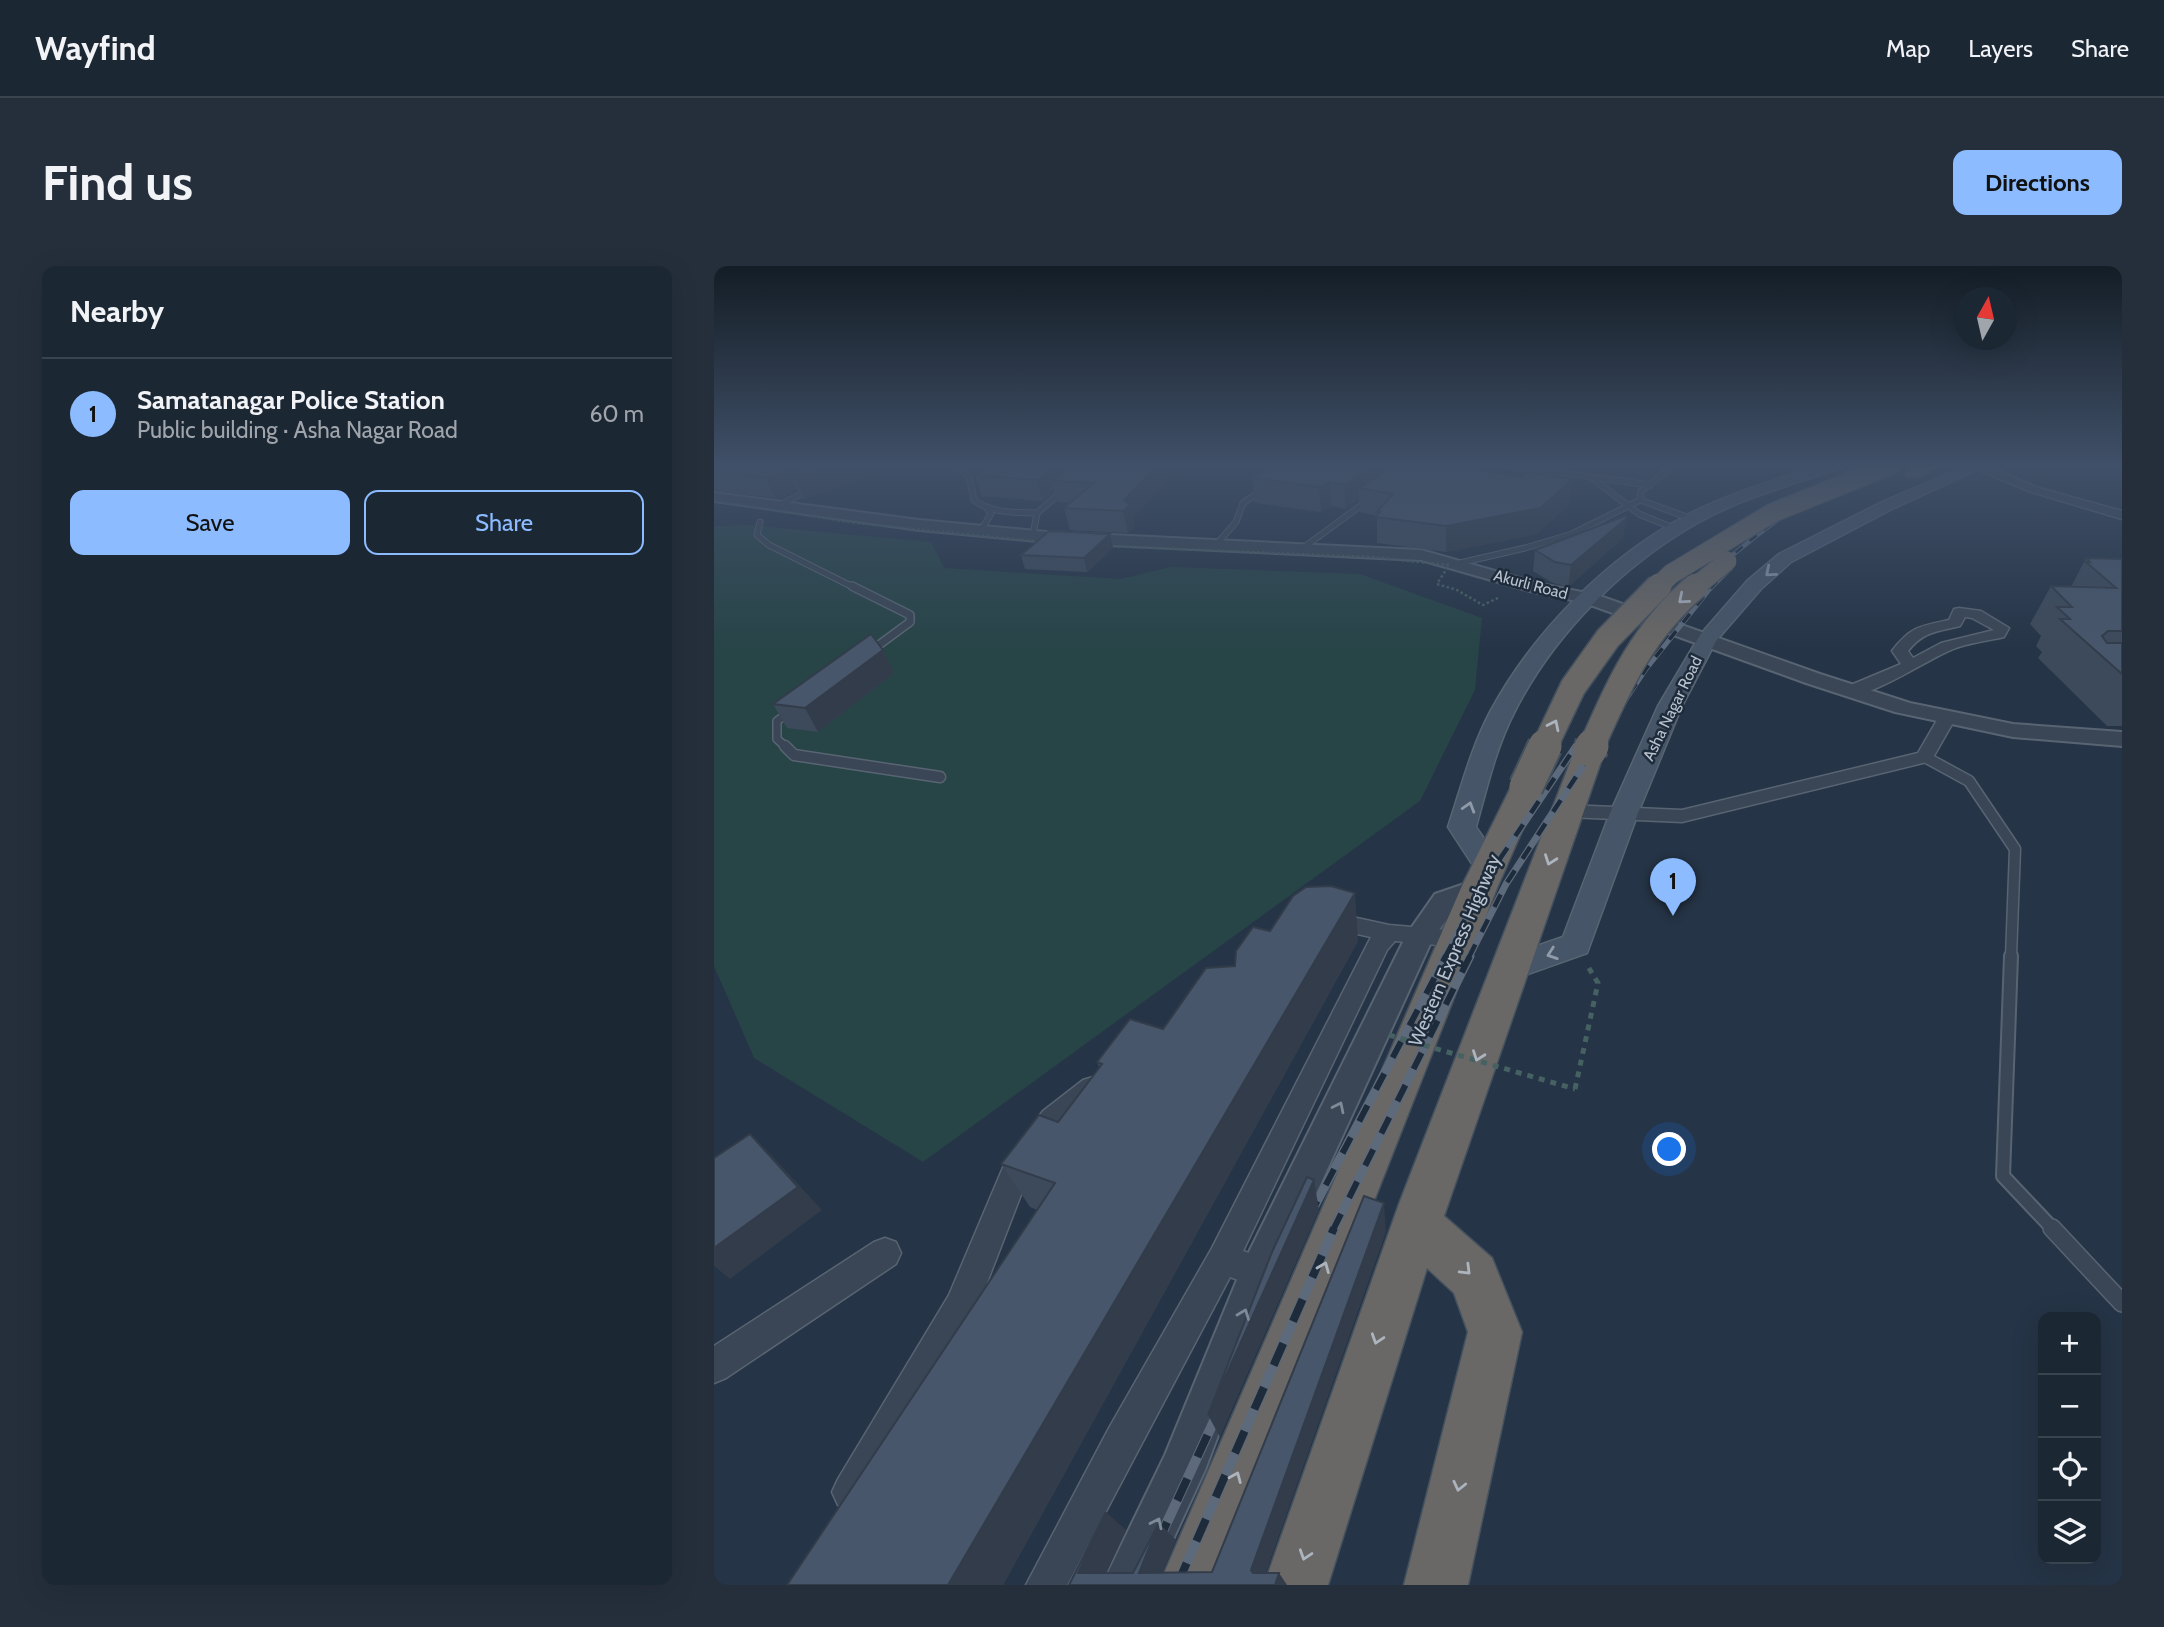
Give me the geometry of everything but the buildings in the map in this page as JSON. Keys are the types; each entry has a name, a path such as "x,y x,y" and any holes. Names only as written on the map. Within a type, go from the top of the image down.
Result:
{"highway":[{"name":"Western Express Highway","path":"1191,1585 1310,1301 1422,935 1483,877 1573,687 1608,638 1671,574 1751,526"},
{"path":"1296,1585 1416,1224 1590,750 1625,672 1654,627 1709,575 1764,539 1795,526"},
{"path":"1416,1224 1474,1276 1495,1332 1436,1585"}],"main road":[{"path":"1483,877 1462,827 1482,764 1503,711 1552,639 1582,606 1644,550 1683,526"},
{"name":"Asha Nagar Road","path":"1576,945 1624,813 1670,706 1705,644 1754,585 1785,558 1848,526"},
{"path":"1511,968 1576,945"}],"street":[{"name":"Akurli Road","path":"901,526 981,530 1039,539 1421,555 1460,563 1531,586 1582,606 1852,691 1944,725 2122,739"},
{"name":"Akurli Road","path":"839,531 1102,556 1364,567 1418,572 1513,594 1582,606"},
{"path":"1852,691 1910,666 1946,646 1999,634 2002,628 1976,614 1959,612 1955,623 1913,635 1900,651 1910,666"},
{"name":"Akurli Road","path":"1705,644 1818,691 2014,745 2122,756"},
{"path":"1567,811 1682,816 1924,757 1944,725"},
{"path":"1296,932 1306,924 1343,923 1422,935"},
{"path":"1046,1585 1223,1259 1378,945 1422,935"},
{"path":"1127,1585 1182,1469 1260,1272 1422,935"},
{"path":"837,1516 961,1307 1017,1167 1053,1120 1110,1073"},
{"path":"714,1366 885,1253"},
{"path":"1223,1259 1260,1272"}],"lane":[{"path":"761,526 757,535 769,545 910,615 910,622 865,655"},
{"path":"981,530 984,526"},
{"path":"1038,526 1039,539"},
{"path":"1215,546 1233,526"},
{"path":"1303,548 1334,526"},
{"path":"1460,563 1543,545 1592,526"},
{"path":"799,705 777,721 777,739 794,755 940,777"},
{"path":"1924,757 1969,781 2015,849 2003,1176 2122,1303"}],"path":[{"path":"884,526 1039,539"},
{"path":"1099,546 1371,557 1449,565 1437,584 1457,590 1483,605"},
{"path":"1389,1035 1574,1089 1598,983 1576,945"}],"green space":[{"path":"714,526 755,526 931,542 944,568 1120,579 1171,567 1360,574 1482,618 1475,690 1420,801 923,1162 754,1058 714,966"}],"railway":[{"path":"1696,587 1770,526"},
{"path":"1711,588 1727,572"},
{"path":"1594,748 1646,669 1712,586"},
{"path":"1575,748 1631,665 1696,587"},
{"path":"1445,957 1487,878 1576,746"},
{"path":"1469,957 1506,884 1596,746"},
{"path":"1309,1217 1446,956"},
{"path":"1334,1228 1470,956"},
{"path":"1177,1585 1334,1228"},
{"path":"1157,1544 1220,1408"}],"place":[{"name":"Samatanagar Police Station","path":"1673,916"}]}
